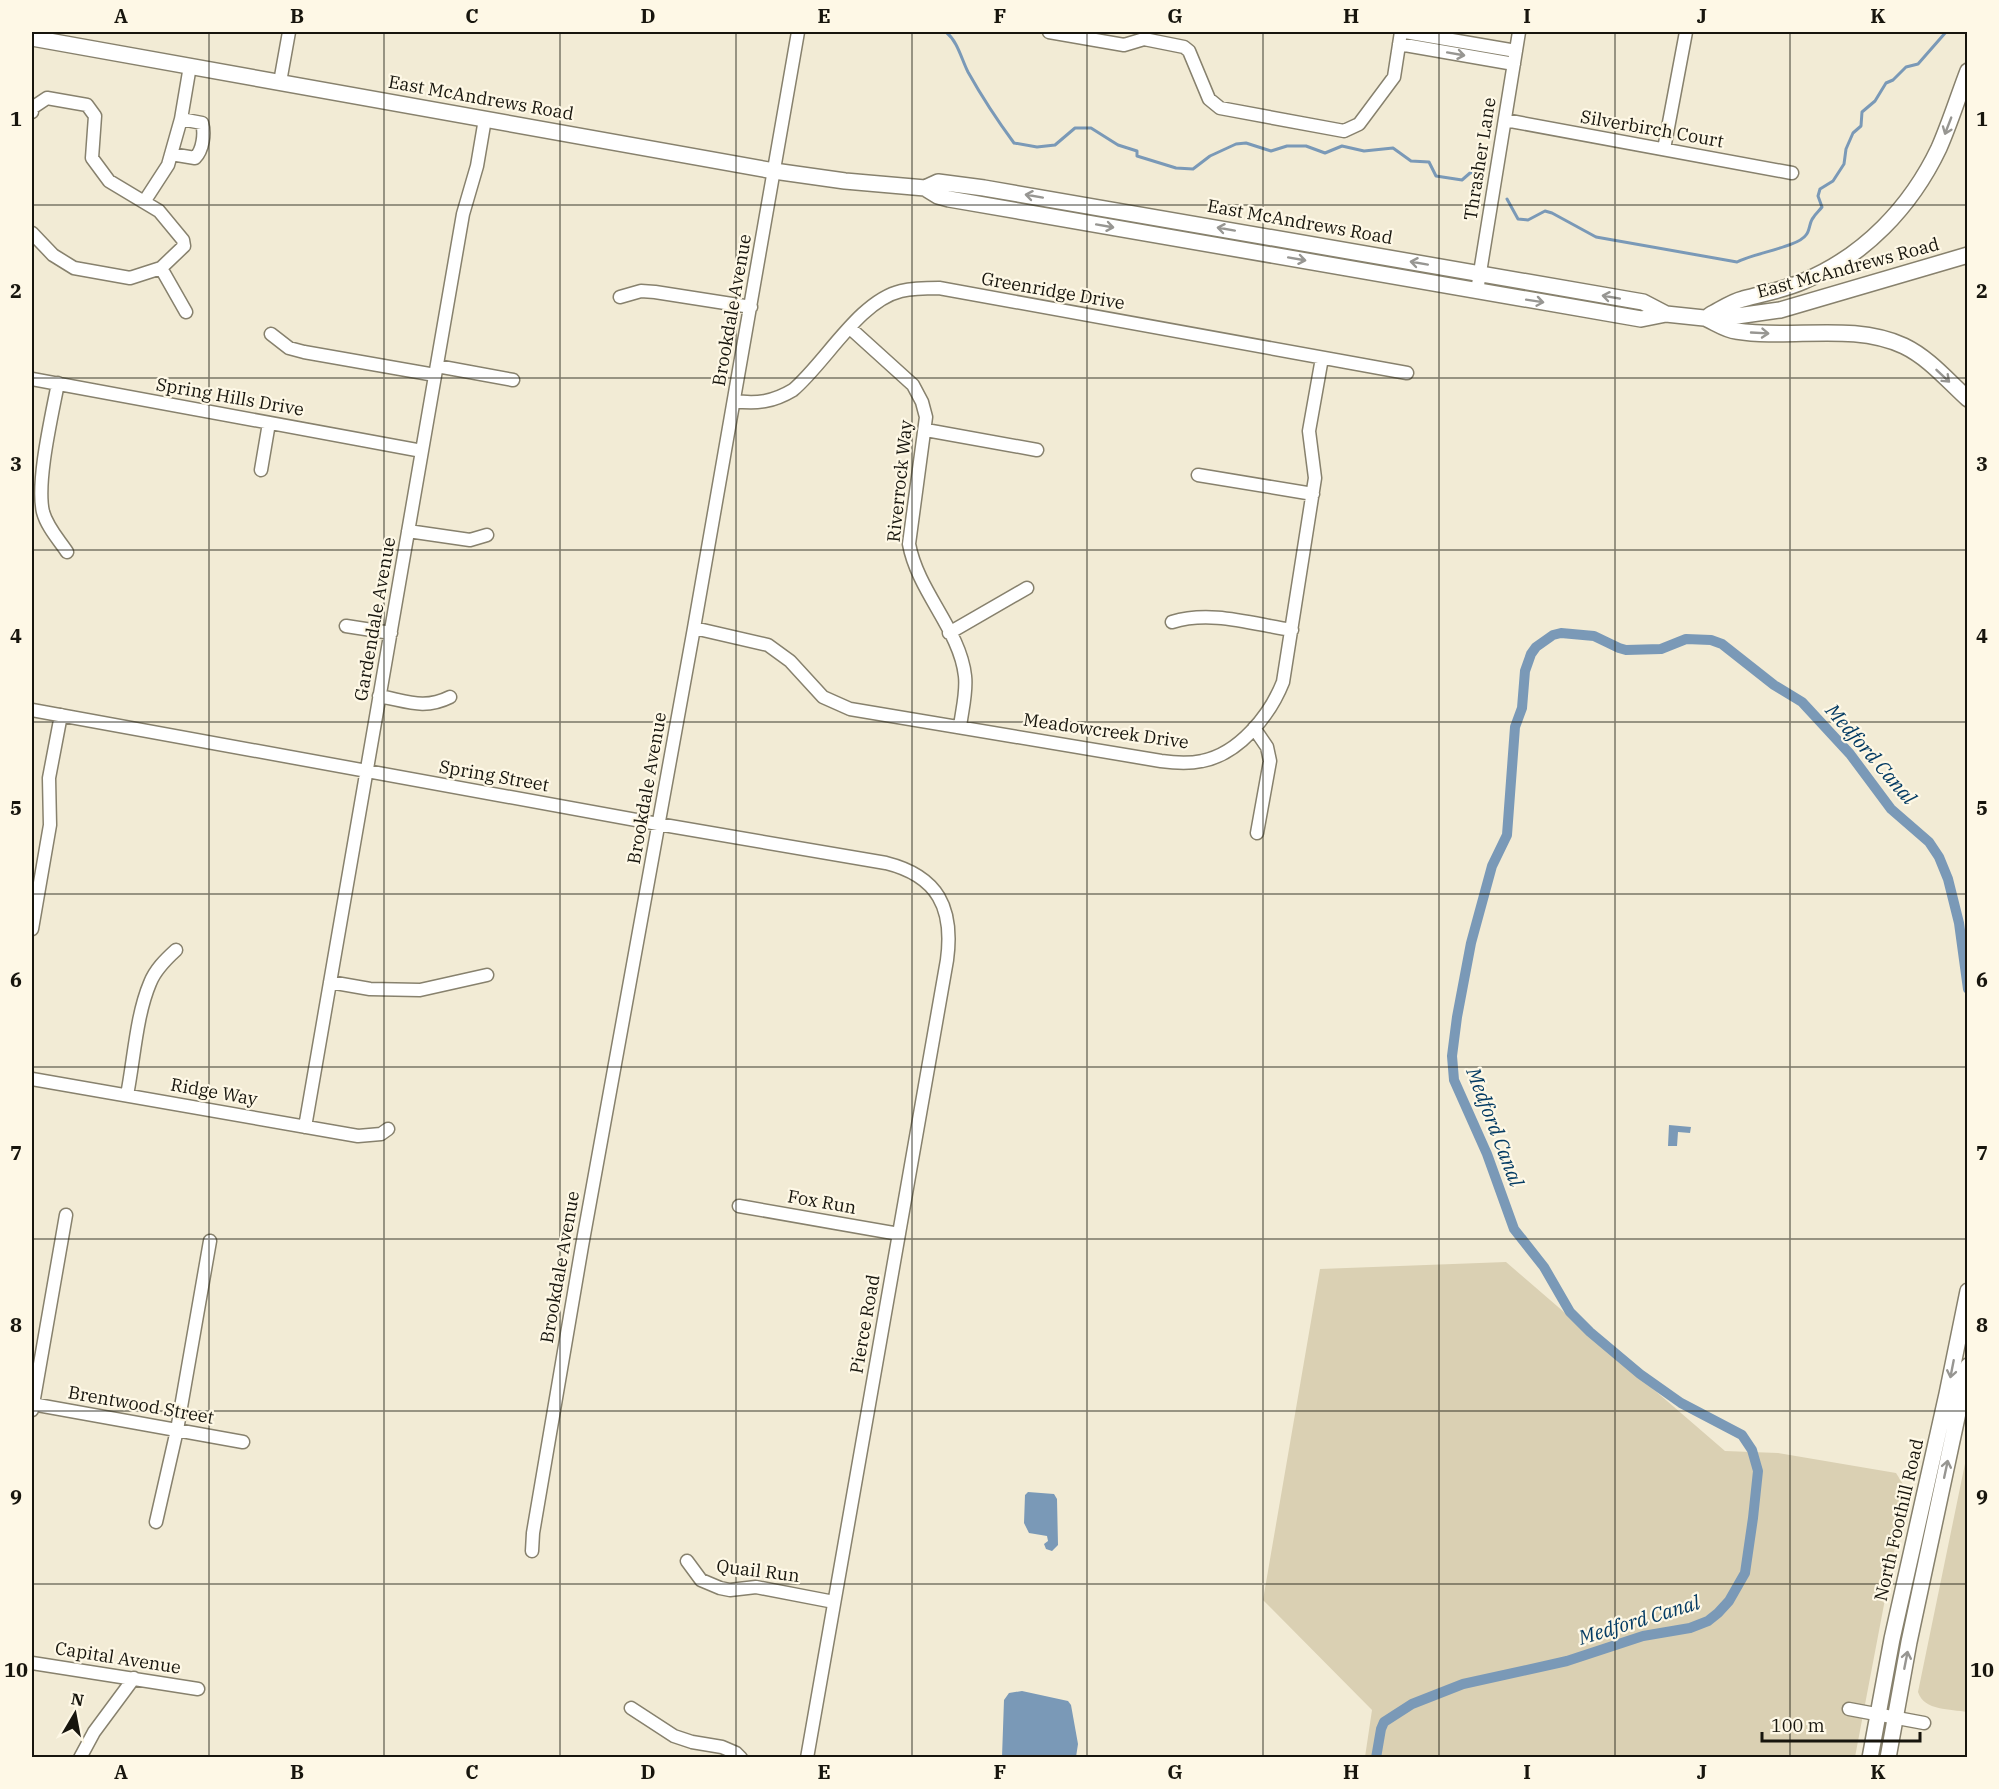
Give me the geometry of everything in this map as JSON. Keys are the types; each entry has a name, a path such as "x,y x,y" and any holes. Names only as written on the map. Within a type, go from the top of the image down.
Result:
{"main road":[{"name":"East McAndrews Road","path":"32,38 774,171 845,181 925,188 949,200 1641,318 1666,314 1704,318 1730,317 1780,310 1968,255"},
{"path":"1704,318 1740,299 1779,290 1815,276 1852,254 1882,229 1907,201 1929,168 1947,129 1968,71"},
{"name":"East McAndrews Road","path":"925,188 938,182 984,188 1643,302 1666,314"},
{"path":"1704,318 1736,331 1858,335 1889,340 1922,357 1968,399"},
{"name":"North Foothill Road","path":"1870,1758 1892,1639 1968,1291"},
{"name":"North Foothill Road","path":"1888,1758 1968,1366"}],"street":[{"path":"280,82 289,32"},
{"name":"Brookdale Avenue","path":"532,1551 533,1533 582,1246 694,628 798,32"},
{"path":"1049,32 1124,45 1145,35 1184,46 1189,51 1209,99 1220,108 1344,131 1359,124 1394,77 1402,36"},
{"name":"Thrasher Lane","path":"1477,291 1520,32"},
{"path":"1664,148 1686,32"},
{"path":"1402,36 1516,51"},
{"path":"1402,36 1514,64"},
{"path":"144,202 168,165 181,119 190,66"},
{"path":"32,112 32,108 48,98 87,105 95,116 92,158 109,181 159,211 183,240 184,246 161,268 130,278 74,268 52,255 32,233"},
{"path":"171,154 195,158 200,153 204,129 202,123 181,119"},
{"name":"Gardendale Avenue","path":"305,1127 463,214 477,166 485,119"},
{"name":"Silverbirch Court","path":"1504,120 1792,173"},
{"path":"161,268 186,312"},
{"name":"Greenridge Drive","path":"734,401 766,402 781,398 793,390 866,311 881,299 900,291 939,288 1407,373"},
{"path":"620,297 641,291 655,292 751,307"},
{"name":"Riverrock Way","path":"850,328 913,385 922,402 926,417 926,430 909,544 912,562 920,580 963,664 966,679 960,727"},
{"path":"271,334 289,348 304,352 513,380"},
{"name":"Meadowcreek Drive","path":"694,628 768,645 790,661 823,697 844,707 1184,764 1204,761 1221,755 1254,728 1278,694 1283,682 1312,494 1315,468 1309,442 1322,358"},
{"name":"Spring Hills Drive","path":"32,379 422,451"},
{"path":"58,384 45,461 42,497 43,512 48,524 67,552"},
{"path":"261,471 269,423"},
{"path":"926,430 1037,450"},
{"path":"1198,474 1312,494"},
{"path":"408,531 470,540 487,536"},
{"path":"949,633 1027,588"},
{"path":"1172,622 1198,616 1292,630"},
{"path":"346,626 390,633"},
{"path":"380,696 424,705 436,704 450,697"},
{"name":"Spring Street","path":"32,710 900,867 924,879 940,898"},
{"path":"32,929 50,825 49,778 61,715"},
{"path":"1254,728 1267,747 1270,760 1257,833"},
{"name":"Pierce Road","path":"807,1758 947,960 949,927 946,911 940,898"},
{"path":"127,1095 150,982 162,963 176,950"},
{"path":"330,982 370,989 420,990 487,975"},
{"name":"Ridge Way","path":"32,1079 358,1136 381,1134 388,1129"},
{"name":"Fox Run","path":"739,1206 898,1234"},
{"path":"32,1406 66,1215"},
{"path":"156,1522 177,1430 210,1241"},
{"name":"Brentwood Street","path":"32,1406 243,1442"},
{"name":"Quail Run","path":"687,1561 701,1580 720,1588 730,1590 756,1587 834,1602"},
{"name":"Capital Avenue","path":"32,1662 198,1689"},
{"path":"80,1758 94,1732 134,1678"},
{"path":"631,1708 674,1736 692,1742 722,1747 736,1753 741,1758"},
{"path":"1849,1709 1924,1723"}],"shaded area":[{"path":"1506,1262 1725,1451 1778,1453 1896,1473 1906,1489 1855,1757 1365,1757 1372,1710 1263,1600 1320,1269"},
{"path":"1967,1454 1967,1712 1932,1706 1921,1698 1918,1692"}],"water":[{"path":"1669,1125 1691,1127 1690,1133 1678,1132 1677,1146 1668,1146"},
{"path":"1028,1492 1054,1494 1057,1499 1058,1545 1052,1551 1046,1549 1044,1544 1048,1541 1047,1536 1029,1533 1024,1523 1025,1495"},
{"path":"1022,1691 1068,1701 1071,1705 1078,1744 1076,1757 1002,1757 1004,1700 1009,1693"}],"waterway":[{"path":"946,32 956,45 979,90 1014,143 1037,147 1055,145 1075,128 1091,128 1118,145 1137,151 1137,156 1176,168 1193,169 1210,156 1236,144 1246,143 1271,151 1287,146 1306,146 1325,153 1342,146 1364,151 1393,148 1411,161 1429,162 1436,176 1462,180 1470,173 1480,172"},
{"path":"1507,199 1518,219 1528,220 1545,211 1596,237 1737,262 1794,243 1806,235 1812,220 1822,207 1818,196 1820,189 1833,181 1844,164 1846,149 1853,133 1861,126 1862,112 1875,101 1886,83 1893,80 1906,67 1918,64 1946,32"},
{"name":"Medford Canal","path":"1376,1758 1384,1722 1412,1704 1463,1684 1567,1661 1643,1636 1690,1628 1708,1621 1729,1601 1745,1573 1753,1518 1758,1471 1752,1450 1742,1435 1681,1403 1640,1374 1570,1312 1544,1267 1514,1229 1487,1154 1454,1080 1452,1056 1471,943 1492,866 1507,835 1515,727 1522,708 1525,671 1536,647 1553,635 1561,633 1594,636 1626,650 1661,649 1686,639 1711,640 1722,644 1774,685 1802,702 1850,754 1891,809 1929,842 1939,857 1948,879 1959,923 1968,989"}]}
